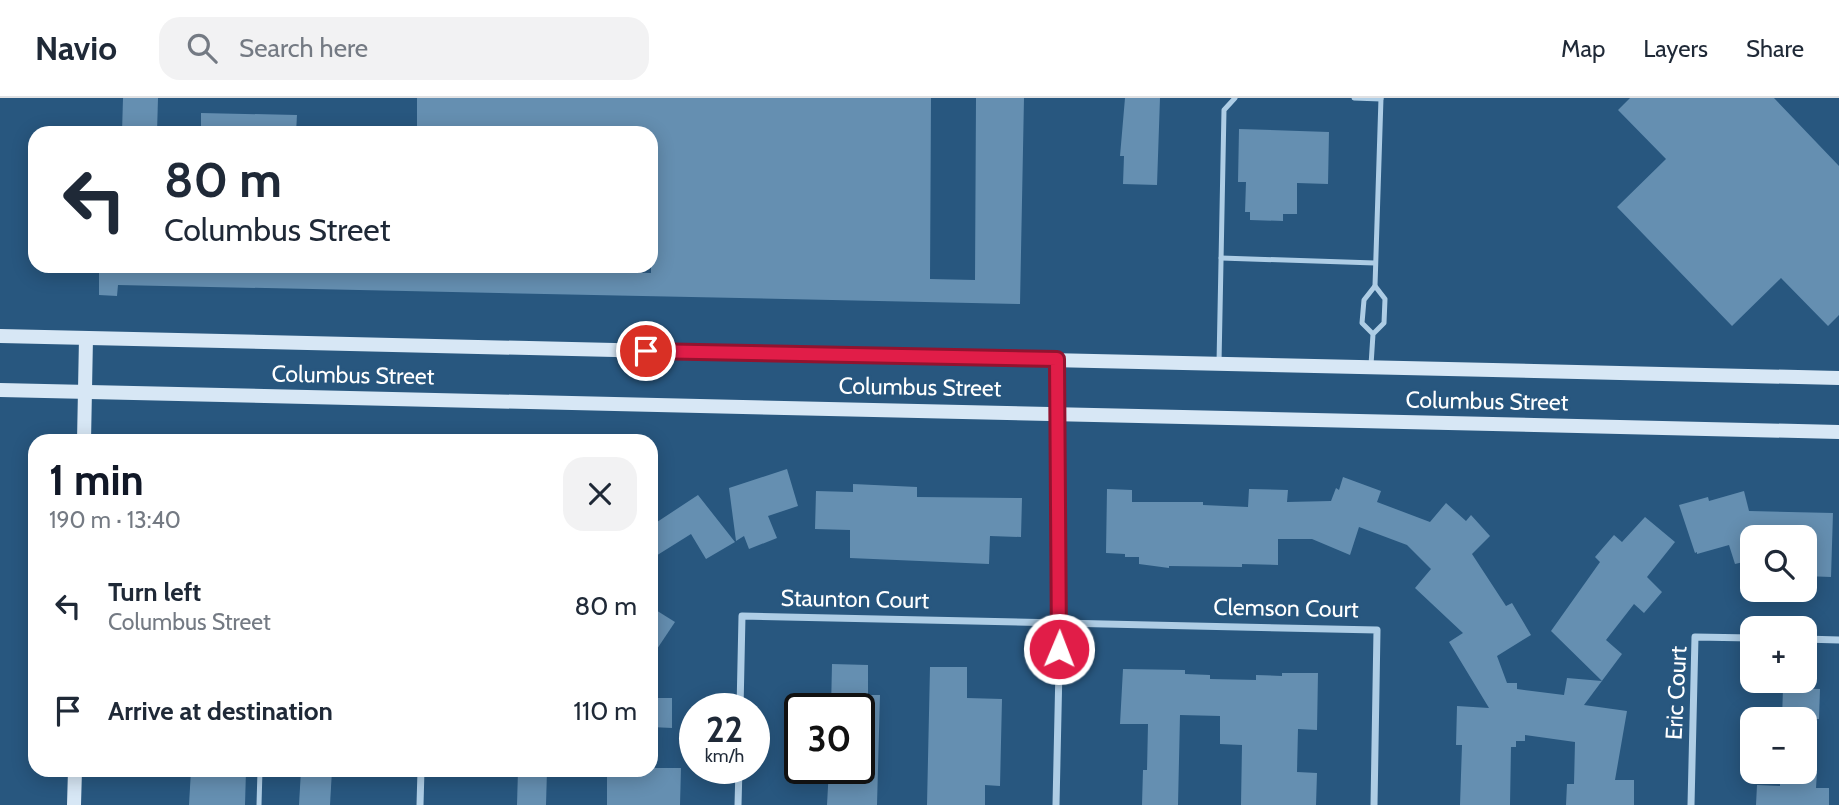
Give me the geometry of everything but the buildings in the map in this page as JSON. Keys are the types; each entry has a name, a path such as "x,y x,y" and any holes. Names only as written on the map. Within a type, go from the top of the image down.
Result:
{"main road":[{"name":"Columbus Street","path":"0,336 1839,377"},
{"path":"84,434 86,338"},
{"name":"Columbus Street","path":"0,390 1839,432"},
{"path":"74,805 75,777"}],"street":[{"path":"1056,805 1060,623 1057,359"},
{"name":"Staunton Court","path":"740,693 742,616 1060,623"},
{"name":"Clemson Court","path":"1060,623 1377,630 1374,805"},
{"name":"Eric Court","path":"1691,805 1695,637 1740,638"},
{"path":"1817,639 1839,640"},
{"path":"420,805 421,777"},
{"path":"738,805 739,784"}],"lane":[{"path":"1219,363 1224,110 1235,98"},
{"path":"1354,98 1381,98 1375,286 1385,299 1384,323 1373,334 1371,367"},
{"path":"1221,258 1375,264"},
{"path":"1373,334 1362,323 1364,300 1375,286"},
{"path":"259,805 260,777"}],"route":[{"path":"646,351 1057,359 1059,649"}]}
